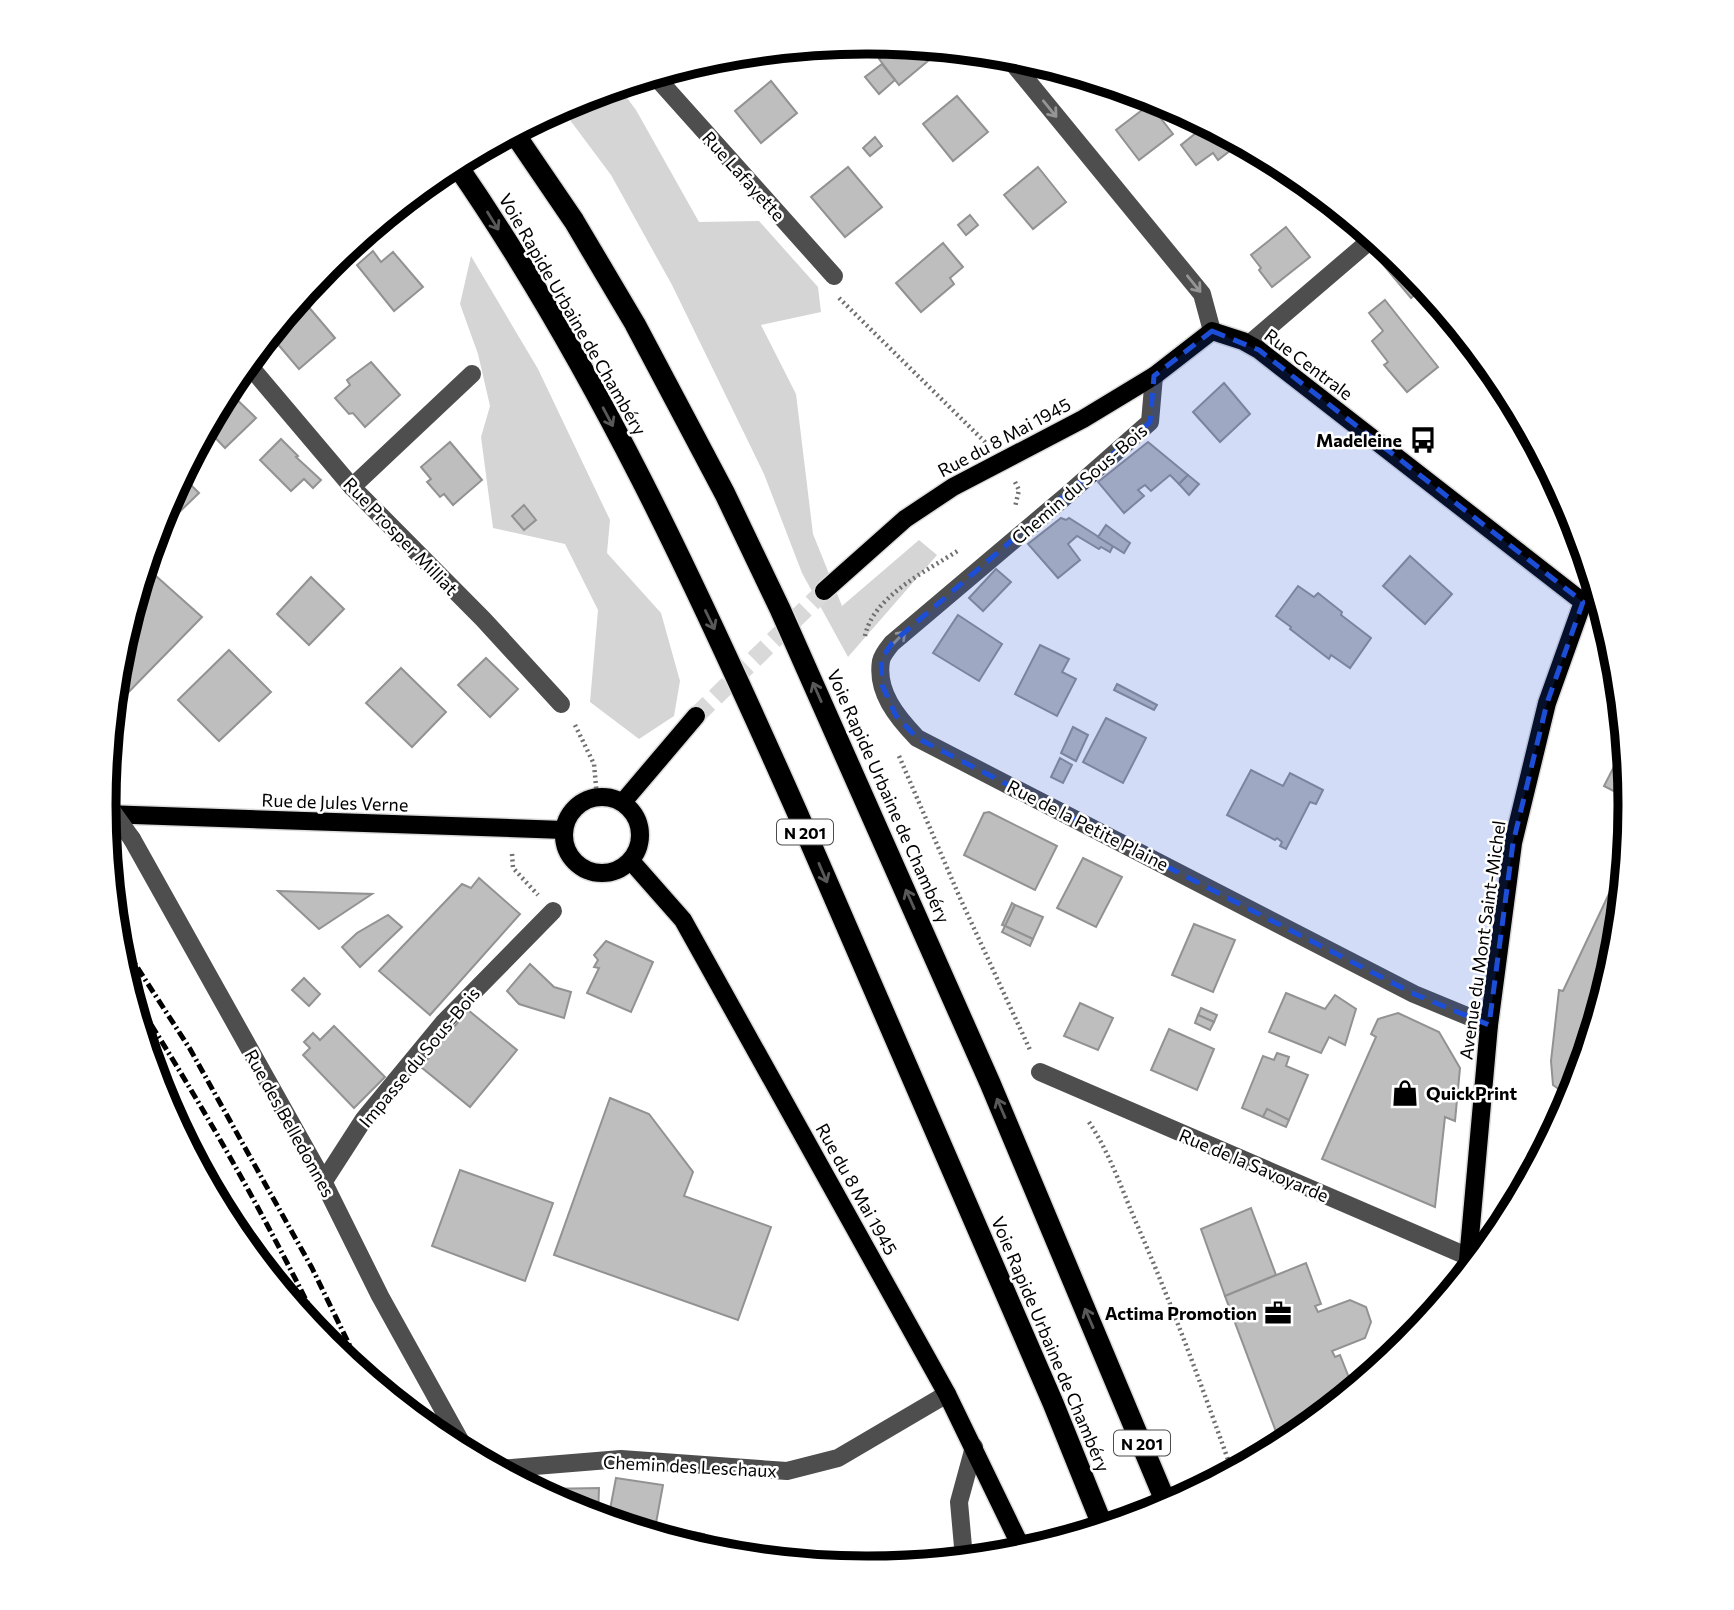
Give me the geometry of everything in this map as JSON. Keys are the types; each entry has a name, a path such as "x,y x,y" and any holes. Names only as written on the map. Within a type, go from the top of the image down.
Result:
{"highway":[{"name":"Voie Rapide Urbaine de Chambéry","path":"519,140 574,221 635,324 725,494 775,597 990,1083 1163,1495"},
{"name":"Voie Rapide Urbaine de Chambéry","path":"462,173 525,271 589,380 667,530 719,639 1053,1403 1100,1519"}],"main road":[{"name":"Rue Centrale","path":"1212,331 1250,344 1583,602"},
{"name":"Rue du 8 Mai 1945","path":"824,591 905,519 953,487 1083,419 1154,376 1212,331"},
{"name":"Avenue du Mont Saint-Michel","path":"1469,1254 1489,1025 1513,844 1547,703 1583,602"},
{"path":"623,802 696,716"},
{"path":"597,797 615,798 623,802 640,825 640,844 631,861 620,869 606,873 593,872 580,866 570,857 565,844 567,818 585,800 597,797"},
{"name":"Rue de Jules Verne","path":"116,814 564,830"},
{"name":"Rue du 8 Mai 1945","path":"631,861 683,920 947,1394 1018,1540"}],"street":[{"path":"1019,70 1202,294 1212,331"},
{"name":"Rue Lafayette","path":"662,83 834,276"},
{"path":"1250,344 1366,244"},
{"name":"Rue Prosper Milliat","path":"254,372 352,487 483,619 561,704"},
{"path":"352,487 472,374"},
{"name":"Chemin du Sous-Bois","path":"1005,548 1150,422 1154,376"},
{"name":"Rue de la Petite Plaine","path":"1005,548 892,643 881,659 882,685 896,716 917,738 1414,994 1489,1025"},
{"name":"Avenue du Mont Saint-Michel","path":"1583,602 1587,596"},
{"name":"Rue des Belledonnes","path":"117,817 132,839 324,1181 380,1296 456,1433"},
{"name":"Impasse du Sous-Bois","path":"324,1181 364,1119 444,1022 553,911"},
{"name":"Rue de la Savoyarde","path":"1040,1072 1463,1262"},
{"name":"Chemin des Leschaux","path":"516,1468 621,1459 788,1471 838,1458 947,1394"},
{"path":"963,1549 959,1502 974,1447"}],"path":[{"path":"834,276 839,301 984,442 1001,463 1019,490 1015,508 1008,515"},
{"path":"863,646 867,624 883,601 969,543"},
{"path":"585,744 594,764 597,797"},
{"path":"897,751 960,898 1040,1072"},
{"path":"512,854 513,868 553,911"},
{"path":"1082,1115 1091,1124 1157,1269 1229,1462"}],"highlighted area":[{"path":"1212,331 1259,350 1583,602 1547,703 1513,843 1489,1025 1414,994 917,738 896,716 882,685 881,659 892,643 1150,422 1154,376"}],"shaded area":[{"path":"625,95 699,222 759,221 818,287 821,312 761,325 796,394 813,534 842,606 919,540 937,555 848,657 802,573 764,474 672,285 611,175 568,117"},
{"path":"471,256 538,369 610,520 607,553 661,613 680,681 674,716 639,739 590,702 598,610 565,544 493,528 481,437 490,406 478,354 460,304"}],"building":[{"path":"884,55 932,58 899,85 879,59"},
{"path":"882,64 895,80 879,94 865,77"},
{"path":"771,81 797,113 761,143 735,111"},
{"path":"957,96 988,132 953,161 923,124"},
{"path":"1145,108 1161,114 1159,116 1173,134 1139,160 1116,130"},
{"path":"1198,131 1232,150 1218,160 1213,153 1196,165 1181,145"},
{"path":"875,137 882,146 870,156 863,148"},
{"path":"848,167 882,207 845,237 811,197"},
{"path":"1038,167 1066,202 1033,229 1004,195"},
{"path":"970,215 978,225 966,235 958,225"},
{"path":"1286,227 1310,257 1272,287 1251,255"},
{"path":"943,243 963,267 950,278 954,284 921,312 896,283"},
{"path":"373,251 381,262 393,252 423,287 394,311 357,265"},
{"path":"1376,256 1398,274 1416,294 1411,298"},
{"path":"1385,300 1438,367 1407,392 1384,365 1388,362 1372,341 1383,331 1369,313"},
{"path":"307,305 335,338 299,369 276,342"},
{"path":"371,362 400,395 365,427 335,398 350,385 347,380"},
{"path":"1224,383 1250,414 1220,442 1193,412"},
{"path":"236,399 256,418 225,448 214,436"},
{"path":"281,439 321,480 313,488 304,479 291,491 260,460"},
{"path":"450,442 482,480 453,505 444,494 440,497 427,482 431,479 421,467"},
{"path":"1148,442 1188,475 1179,484 1170,475 1151,491 1145,485 1138,490 1144,496 1124,513 1098,482"},
{"path":"1188,475 1199,484 1189,495 1179,484"},
{"path":"189,483 199,493 173,518"},
{"path":"524,505 536,520 524,530 512,516"},
{"path":"1061,518 1069,518 1113,546 1110,552 1101,547 1099,549 1077,536 1068,544 1080,560 1058,578 1028,544"},
{"path":"1106,525 1130,543 1124,553 1098,537"},
{"path":"1410,556 1452,594 1425,624 1383,586"},
{"path":"996,569 1011,582 983,611 969,598"},
{"path":"153,573 202,617 125,696 142,611"},
{"path":"311,577 344,609 309,645 277,614"},
{"path":"1298,586 1314,597 1318,593 1371,638 1350,668 1331,655 1329,659 1276,616"},
{"path":"958,615 1002,644 979,681 933,653"},
{"path":"1040,645 1069,659 1062,672 1076,679 1057,716 1015,694"},
{"path":"229,650 271,692 219,741 178,700"},
{"path":"486,658 518,689 490,717 458,685"},
{"path":"401,668 446,712 412,747 366,703"},
{"path":"1117,684 1157,705 1154,710 1114,690"},
{"path":"1106,718 1146,738 1123,783 1083,762"},
{"path":"1073,727 1088,735 1076,761 1061,753"},
{"path":"1060,758 1072,765 1063,783 1051,777"},
{"path":"1616,762 1618,793 1604,786"},
{"path":"1251,770 1283,786 1290,773 1323,790 1316,804 1310,802 1286,849 1280,846 1282,842 1277,838 1275,840 1227,815"},
{"path":"989,812 1057,846 1035,890 964,855 984,813"},
{"path":"1083,858 1122,877 1096,927 1057,908"},
{"path":"479,878 520,914 430,1015 379,971 462,884 471,888"},
{"path":"1613,886 1603,951 1592,999 1561,1091 1553,1085 1551,1061 1559,990 1563,991"},
{"path":"278,891 372,894 319,929"},
{"path":"1012,903 1015,905 1005,926 1002,925"},
{"path":"1015,905 1043,917 1033,939 1005,926"},
{"path":"388,915 402,927 360,967 342,947 357,933"},
{"path":"1194,924 1235,940 1213,992 1172,975"},
{"path":"1005,926 1033,939 1030,946 1002,932"},
{"path":"606,941 653,962 631,1012 587,993 599,968 594,967 598,960 594,955"},
{"path":"530,964 554,987 571,992 564,1018 519,1004 507,991"},
{"path":"304,978 320,994 309,1006 292,990"},
{"path":"1286,993 1325,1009 1335,995 1356,1009 1345,1045 1329,1037 1321,1053 1269,1032"},
{"path":"1080,1003 1113,1018 1098,1050 1064,1036"},
{"path":"1201,1008 1217,1015 1214,1022 1198,1015"},
{"path":"468,1010 517,1050 470,1107 421,1067"},
{"name":"QuickPrint","path":"1398,1013 1439,1032 1460,1068 1455,1121 1445,1117 1435,1207 1322,1159 1376,1037 1371,1034 1378,1019"},
{"path":"1198,1015 1214,1022 1210,1030 1195,1023"},
{"path":"334,1026 385,1077 354,1108 303,1055 310,1048 304,1042 313,1033 320,1040"},
{"path":"1169,1029 1214,1049 1197,1090 1151,1070"},
{"path":"1277,1053 1289,1057 1286,1066 1308,1075 1289,1120 1267,1109 1263,1117 1242,1108 1263,1056 1274,1060"},
{"path":"610,1098 649,1114 693,1172 684,1196 771,1227 738,1320 554,1255"},
{"path":"1267,1109 1289,1120 1286,1127 1263,1117"},
{"path":"460,1170 553,1203 525,1281 432,1246"},
{"path":"1251,1208 1276,1275 1225,1296 1201,1229"},
{"path":"1306,1263 1321,1304 1315,1306 1318,1312 1350,1300 1366,1307 1371,1322 1365,1338 1332,1351 1335,1357 1340,1355 1350,1379 1277,1434 1225,1296"},
{"path":"616,1478 663,1485 656,1525 610,1510"},
{"path":"599,1488 598,1506 580,1499 558,1489"},
{"path":"657,1525 704,1534 704,1537"}],"tunnel":[{"path":"696,716 824,591"}],"railway":[{"path":"133,961 190,1049 312,1268 352,1351"},
{"path":"149,1021 235,1166 308,1306"}],"place":[{"name":"Madeleine","path":"1423,440"},
{"name":"QuickPrint","path":"1405,1093"},
{"name":"Actima Promotion","path":"1278,1313"}]}
